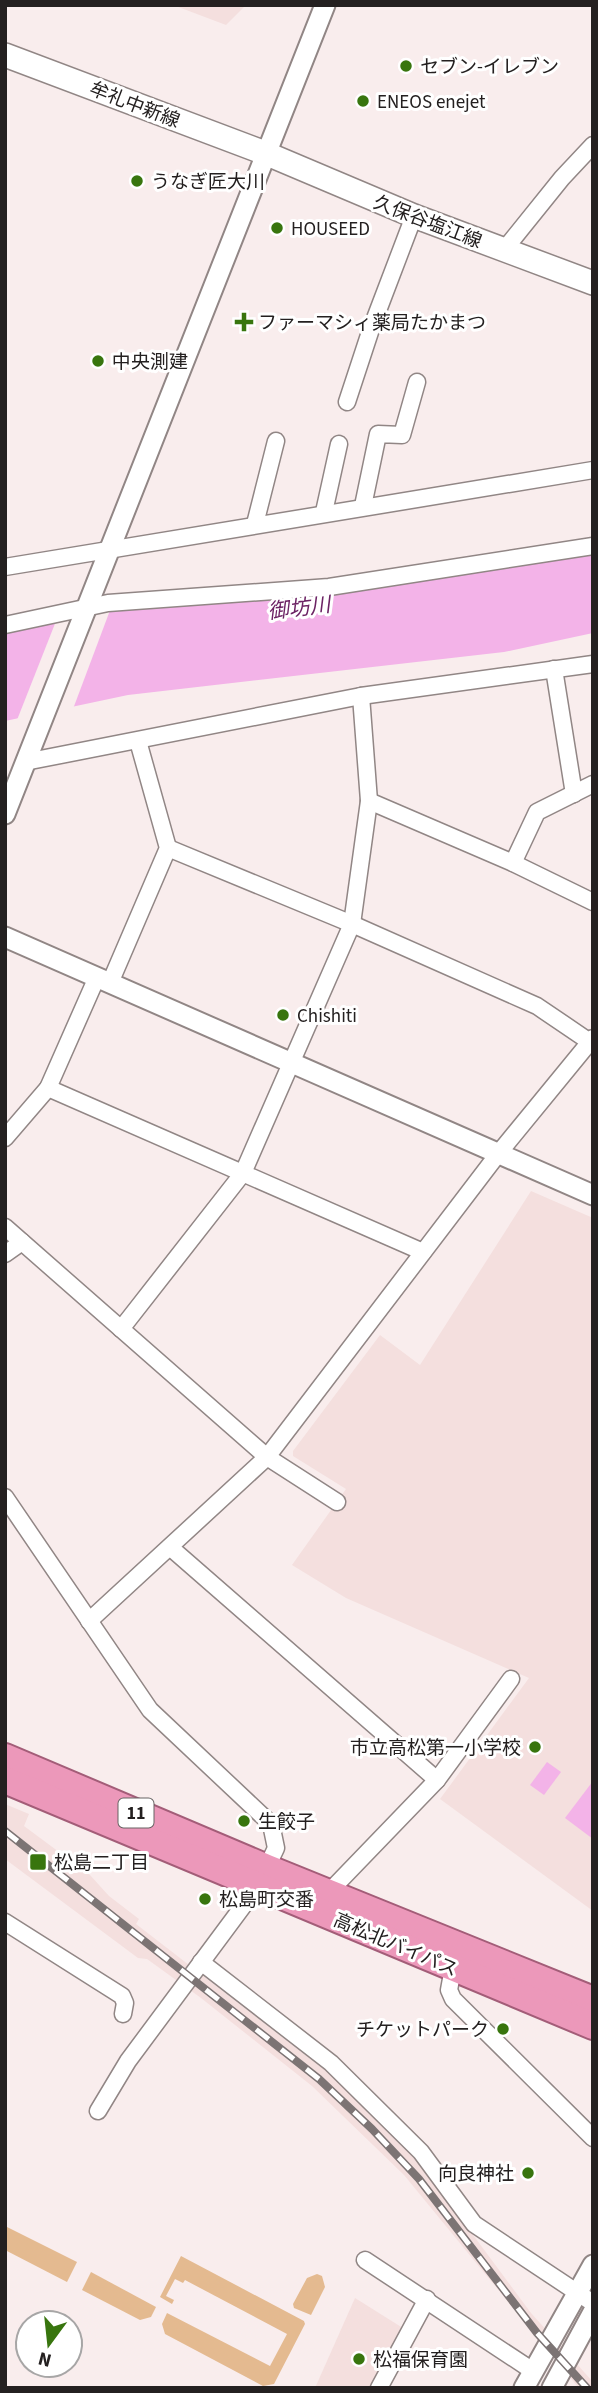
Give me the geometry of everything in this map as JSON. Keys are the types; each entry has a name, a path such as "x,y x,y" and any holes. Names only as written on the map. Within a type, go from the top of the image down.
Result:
{"highway":[{"name":"高松北バイパス","path":"5,1757 453,1968 593,2025"},
{"name":"高松北バイパス","path":"5,1780 262,1877 328,1893 593,2000"}],"main road":[{"name":"牟礼中新線","path":"5,55 265,153"},
{"name":"久保谷塩江線","path":"265,153 414,216 593,283"}],"street":[{"path":"5,814 325,5"},
{"path":"504,250 562,178 593,145"},
{"path":"347,402 370,329 414,216"},
{"path":"363,506 378,434 402,435 417,382"},
{"path":"254,524 276,441"},
{"path":"324,512 339,444"},
{"path":"5,567 324,512 593,470"},
{"path":"5,625 84,609 329,587 593,547"},
{"path":"5,767 362,696 593,664"},
{"path":"554,669 574,794"},
{"path":"121,1329 243,1173 352,924 369,801 362,696"},
{"path":"5,1138 48,1088 168,848 138,741"},
{"path":"513,863 537,812 593,784"},
{"path":"369,801 513,863 593,902"},
{"path":"89,1621 267,1457 498,1154 589,1049 537,1006 352,924 168,848"},
{"path":"5,937 593,1195"},
{"path":"48,1088 423,1252"},
{"path":"5,1227 267,1457 337,1502"},
{"path":"5,1254 22,1242"},
{"path":"5,1497 150,1710 271,1824 276,1849 262,1877 128,2061 98,2111"},
{"path":"171,1548 437,1780"},
{"path":"328,1893 437,1780 511,1679"},
{"path":"5,1922 122,1996 125,2003 123,2014"},
{"path":"201,1962 331,2063 421,2152 474,2224 585,2297"},
{"path":"453,1968 449,1983 453,1999 593,2138"},
{"path":"365,2260 428,2300 529,2379 585,2297 593,2264"},
{"path":"379,2388 428,2300"},
{"path":"552,2388 593,2312"}],"shaded area":[{"path":"173,5 246,5 226,25"},
{"path":"531,1191 593,1218 593,1911 440,1799 529,1678 346,1598 292,1565 346,1489 293,1456 293,1451 380,1335 420,1365"},
{"path":"5,1804 29,1814 24,1826 90,1875 109,1896 139,1919 136,1924 326,2071 388,2130 419,2162 531,2313 593,2382 593,2388 579,2388 404,2175 312,2086 201,1998 147,1959 138,1958 5,1859"},
{"path":"5,2226 77,2262 67,2282 5,2250"},
{"path":"181,2256 304,2321 305,2324 274,2384 263,2386 165,2334 162,2324 167,2313 270,2366 287,2334 185,2280 183,2283 175,2279 166,2296 174,2300 172,2304 160,2297"},
{"path":"91,2272 156,2307 151,2317 140,2320 82,2290"},
{"path":"317,2274 322,2276 325,2287 311,2315 294,2308 293,2304 307,2278"},
{"name":"松福保育園","path":"355,2298 406,2330 375,2388 315,2388"}],"water":[{"name":"御坊川","path":"593,553 593,633 504,652 128,695 5,721 5,631 112,607"},
{"path":"547,1762 561,1772 544,1795 530,1785"},
{"path":"593,1781 593,1839 565,1818"}],"pier":[{"path":"112,605 73,709 17,720 58,616"}],"railway":[{"path":"5,1831 319,2079 372,2129 419,2179 537,2333 587,2388"}],"place":[{"name":"セブン-イレブン","path":"406,66"},
{"name":"ENEOS enejet","path":"363,101"},
{"name":"うなぎ匠大川","path":"137,181"},
{"name":"HOUSEED","path":"277,228"},
{"name":"ファーマシィ薬局たかまつ","path":"244,322"},
{"name":"中央測建","path":"98,361"},
{"name":"Chishiti","path":"283,1015"},
{"name":"市立高松第一小学校","path":"535,1747"},
{"name":"生餃子","path":"244,1821"},
{"name":"松島二丁目","path":"38,1862"},
{"name":"松島町交番","path":"205,1899"},
{"name":"チケットパーク","path":"503,2029"},
{"name":"向良神社","path":"528,2173"},
{"name":"松福保育園","path":"359,2359"}]}
